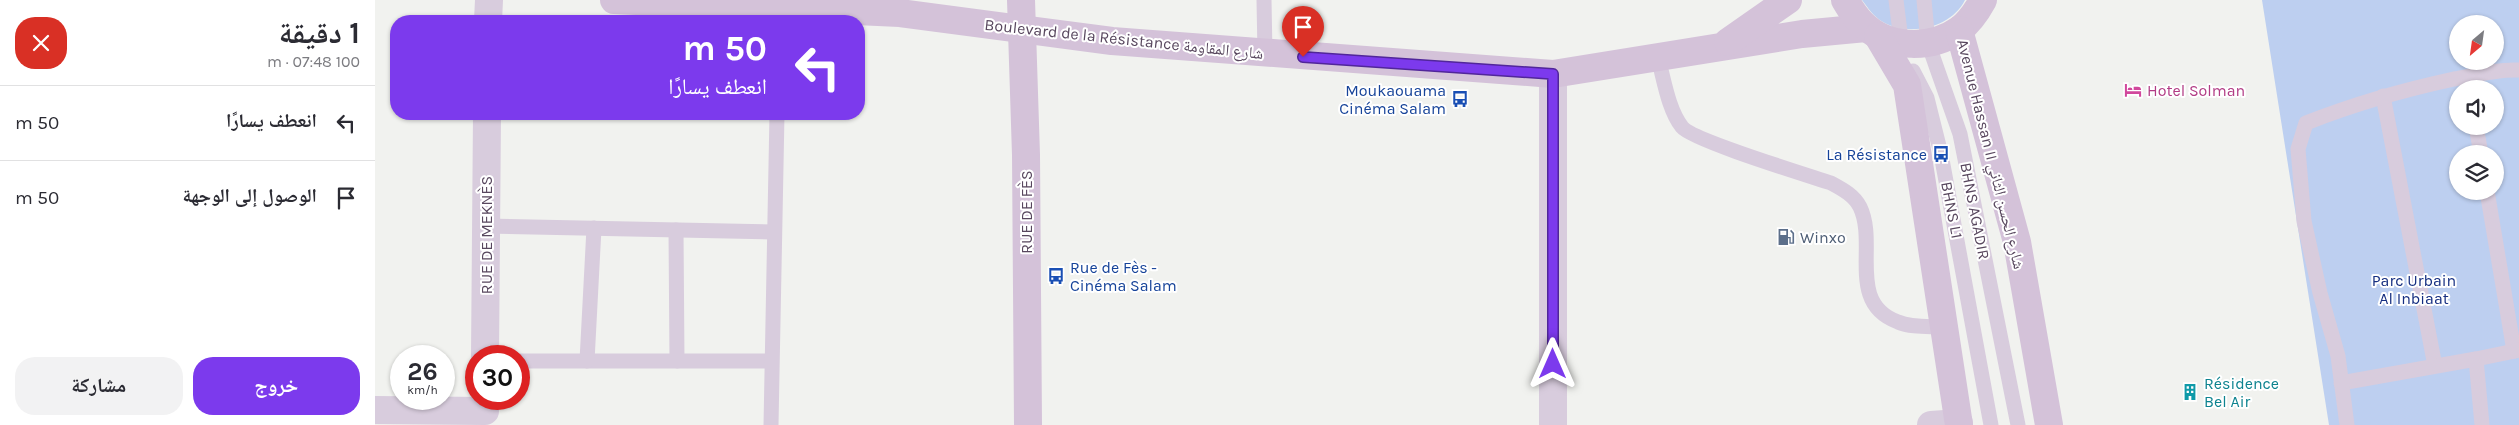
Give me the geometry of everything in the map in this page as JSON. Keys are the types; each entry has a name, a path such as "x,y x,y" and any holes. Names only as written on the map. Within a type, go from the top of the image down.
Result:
{"street":[{"path":"488,15 489,0"},
{"name":"Boulevard de la Résistance شارع المقاومة","path":"614,0 899,13 1112,41 1265,54 1553,74 1802,34 1881,36 1928,43"},
{"name":"RUE DE FÈS","path":"1021,0 1026,155 1027,425"},
{"name":"Boulevard de la Résistance شارع المقاومة","path":"1723,46 1788,0"},
{"path":"1845,0 1856,18 1881,36 1907,86 1959,424 1931,425"},
{"path":"1928,43 1972,15 2001,0"},
{"name":"Avenue Hassan II شارع الحسن الثاني","path":"1972,15 2017,242 2049,425"},
{"path":"1553,74 1553,425"},
{"name":"RUE DE MEKNÈS","path":"485,345 487,120"},
{"path":"375,410 485,412"}],"lane":[{"path":"1264,0 1265,54"},
{"name":"BHNS L1","path":"1896,0 1881,36 1927,98 1941,154 1991,425"},
{"name":"BHNS AGADIR","path":"1924,0 1928,43 1960,134 2018,425"},
{"path":"1658,58 1673,107 1682,127 1700,138 1831,183 1848,192 1860,207 1864,225 1868,287 1871,300 1889,318 1900,323 1944,327"},
{"path":"2477,80 2503,70 2519,70"},
{"path":"2347,425 2338,356 2320,293 2304,221 2298,149 2306,123 2355,103 2383,96 2449,86"},
{"path":"2383,96 2435,366"},
{"path":"771,425 777,120"},
{"path":"2341,382 2476,359 2517,350 2489,200"},
{"path":"486,226 774,232"},
{"path":"587,361 594,228"},
{"path":"676,230 677,361"},
{"path":"2476,359 2482,425"},
{"path":"530,361 771,361"}],"green space":[{"path":"1862,0 1965,0 1959,10 1940,23 1929,27 1905,29 1894,27 1880,20"},
{"name":"Parc Urbain Al Inbiaat","path":"2262,0 2519,0 2519,425 2329,425"}],"place":[{"name":"Hotel Solman","path":"2133,90"},
{"name":"Moukaouama Cinéma Salam","path":"1460,99"},
{"name":"La Résistance","path":"1941,154"},
{"name":"Winxo","path":"1786,237"},
{"name":"Rue de Fès - Cinéma Salam","path":"1056,276"},
{"name":"Résidence Bel Air","path":"2190,392"}],"route":[{"path":"1303,57 1553,74 1553,364"}]}
